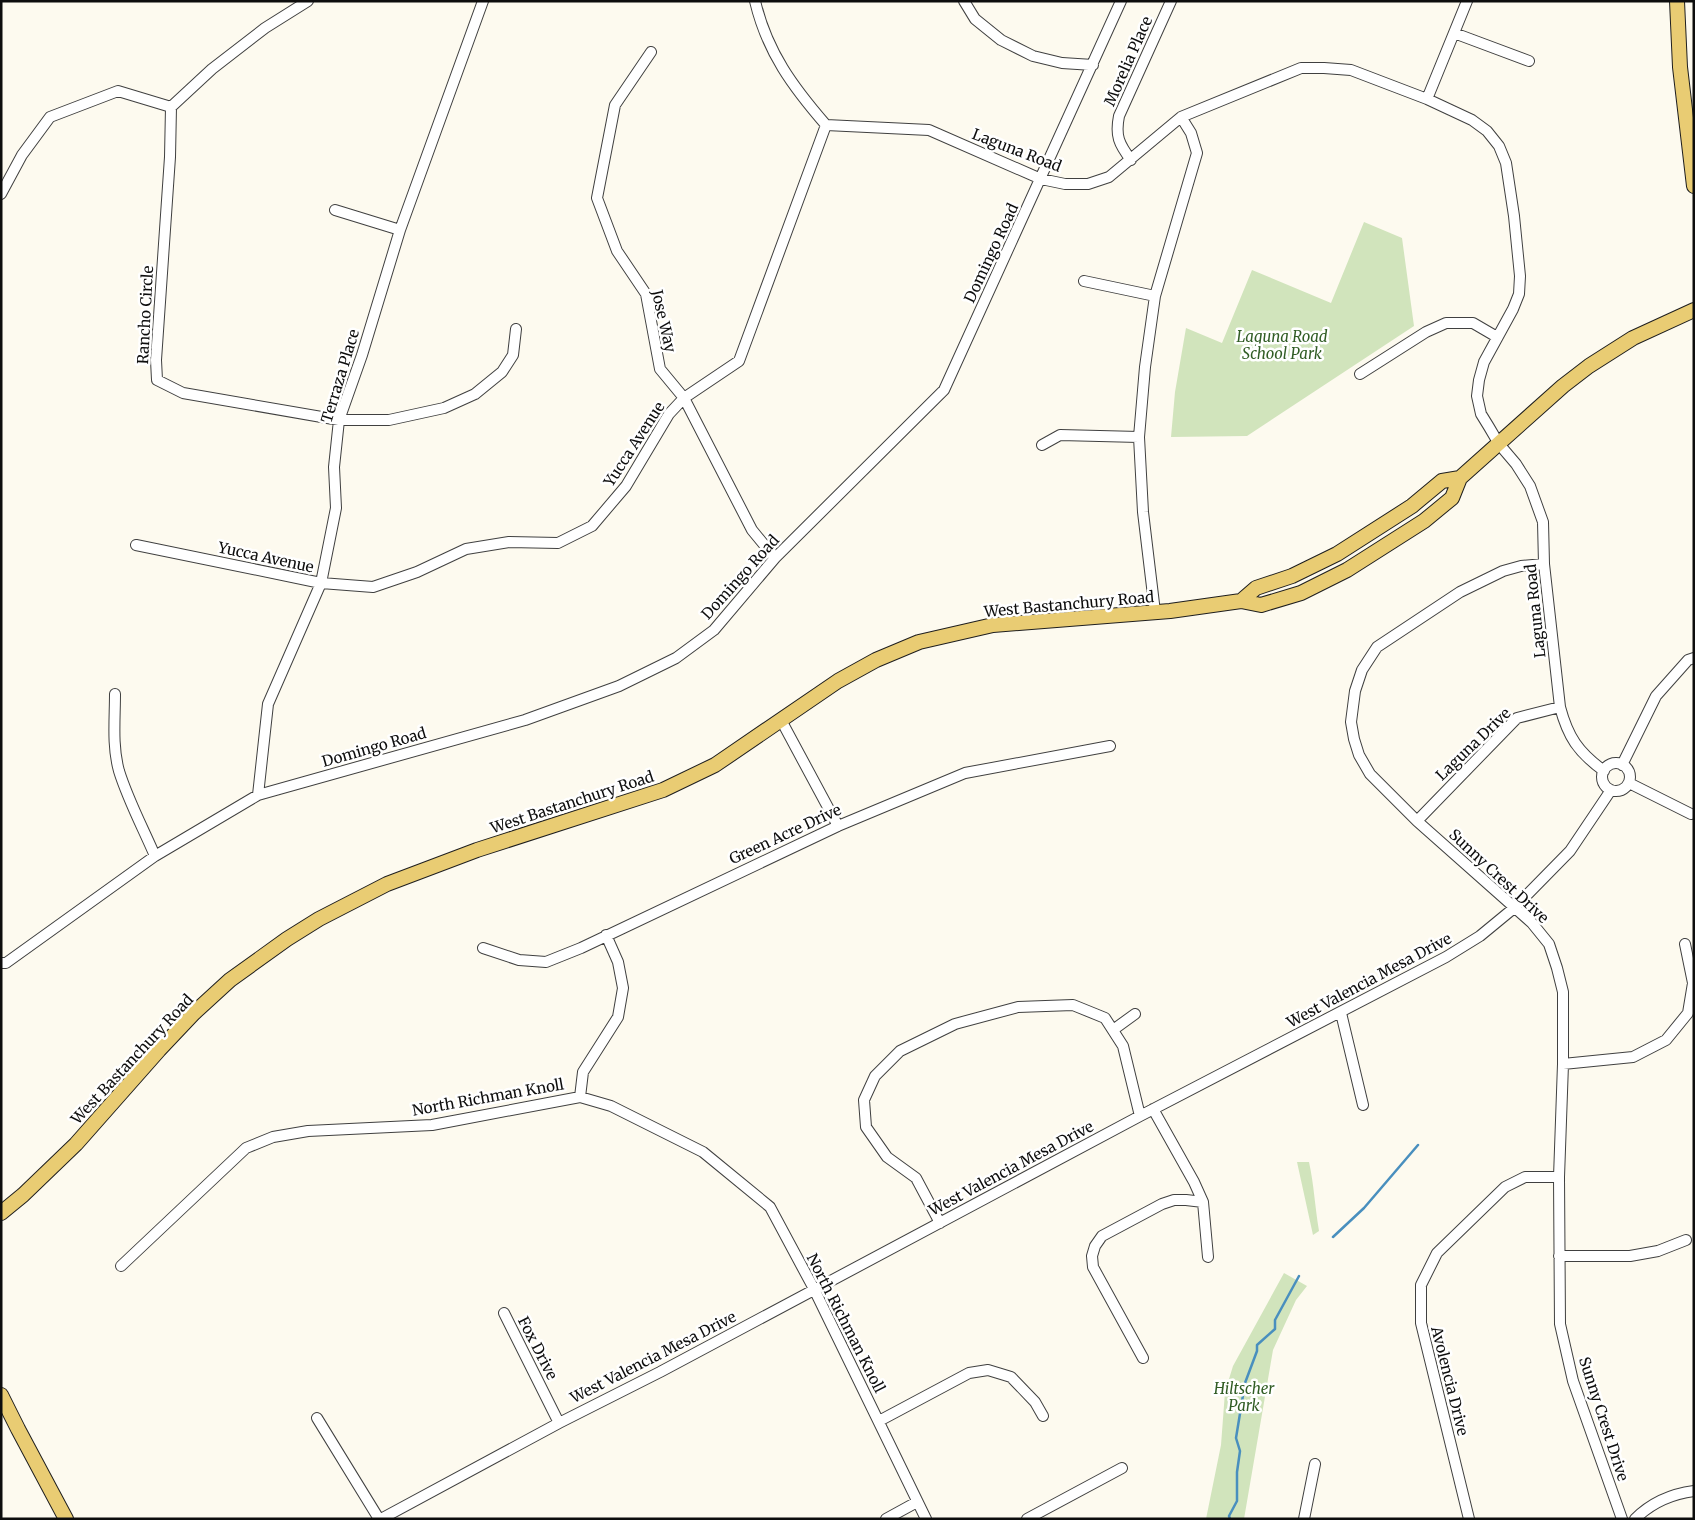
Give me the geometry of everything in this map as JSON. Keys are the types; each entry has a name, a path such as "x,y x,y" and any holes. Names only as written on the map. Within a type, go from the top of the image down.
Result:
{"main road":[{"path":"1677,1 1680,66 1694,186"},
{"name":"West Bastanchury Road","path":"1,1212 23,1195 76,1144 158,1050 194,1013 230,980 287,939 319,919 387,884 477,850 663,790 715,765 838,681 876,660 919,642 993,625 1155,612 1241,601 1261,605 1301,593 1347,570 1424,521 1452,498 1460,478 1563,386 1589,366 1633,338 1694,310"},
{"path":"1676,318 1694,319"},
{"name":"West Bastanchury Road","path":"1241,601 1256,588 1292,576 1337,554 1412,506 1442,481 1460,478"},
{"path":"1,1395 66,1519"}],"street":[{"path":"1,194 22,155 50,117 118,91 171,107 212,69 250,39 308,1"},
{"name":"Terraza Place","path":"258,795 268,704 321,583 336,508 334,467 339,420 362,355 400,230 483,1"},
{"path":"755,1 766,36 776,58 802,98 826,125"},
{"path":"964,1 975,19 1001,40 1033,56 1062,62 1093,65"},
{"name":"Domingo Road","path":"1,963 6,963 155,856 258,795 525,720 620,686 676,658 714,630 774,558 944,390 1121,1"},
{"name":"Morelia Place","path":"1131,160 1118,137 1117,126 1119,116 1171,1"},
{"path":"1427,99 1467,1"},
{"path":"1454,33 1529,61"},
{"name":"Jose Way","path":"651,52 615,105 597,198 617,250 646,294 660,369 684,398 752,530 774,558"},
{"name":"Laguna Road","path":"826,125 929,130 1041,179 1065,184 1088,184 1109,177 1181,117 1301,68 1324,68 1351,70 1427,99 1472,120 1487,131 1500,146 1506,163 1520,276 1519,294 1513,309 1484,362 1477,396 1481,414 1499,444 1516,464 1530,486 1543,522 1544,564 1560,707 1566,728 1580,750 1604,771"},
{"name":"Rancho Circle","path":"171,107 170,157 156,380 183,393 339,420 389,420 444,408 475,394 502,372 513,355 516,329"},
{"path":"1155,612 1143,512 1139,437 1145,367 1155,296 1197,153 1191,133 1181,117"},
{"name":"Yucca Avenue","path":"136,545 321,583 373,587 418,572 466,549 508,542 558,543 592,526 626,486 669,414 684,398 739,361 826,125"},
{"path":"335,210 400,230"},
{"path":"1084,280 1155,296"},
{"path":"1360,374 1426,332 1446,323 1474,324 1497,338"},
{"path":"1042,445 1060,435 1139,437"},
{"name":"Sunny Crest Drive","path":"1544,564 1522,566 1504,571 1460,592 1377,647 1362,670 1355,691 1351,722 1359,755 1370,774 1417,821 1532,923 1549,944 1563,992 1563,1064 1559,1177 1560,1324 1573,1381 1622,1519"},
{"path":"1622,765 1656,696 1688,660 1694,658"},
{"path":"115,694 115,742 119,769 126,790 155,856"},
{"name":"Laguna Drive","path":"1417,821 1517,718 1560,707"},
{"path":"781,720 838,826"},
{"name":"Green Acre Drive","path":"483,948 519,960 546,962 838,826 965,773 1110,746"},
{"path":"1618,763 1622,765 1629,770 1629,783 1623,789 1611,790 1602,780 1604,771 1610,765 1618,763"},
{"path":"1629,783 1691,814"},
{"name":"West Valencia Mesa Drive","path":"380,1519 1153,1109 1446,957 1480,936 1514,908 1570,851 1611,790"},
{"path":"580,1097 583,1072 618,1017 623,988 618,962 606,935"},
{"path":"1563,1064 1633,1057 1666,1040 1688,1013 1692,983 1685,944"},
{"path":"940,1223 916,1178 888,1157 866,1127 864,1100 875,1076 900,1051 955,1024 1018,1007 1073,1005 1105,1018 1123,1046 1140,1116"},
{"path":"1341,1013 1363,1105"},
{"path":"1113,1030 1135,1014"},
{"name":"North Richman Knoll","path":"121,1266 246,1148 273,1137 308,1131 432,1124 580,1097 611,1106 703,1152 770,1208 814,1289 926,1519"},
{"path":"1153,1109 1194,1182 1203,1202 1208,1257"},
{"name":"Avolencia Drive","path":"1469,1519 1420,1323 1421,1285 1437,1253 1505,1187 1525,1177 1559,1177"},
{"path":"1143,1358 1093,1267 1092,1256 1095,1246 1102,1236 1162,1204 1174,1200 1203,1202"},
{"path":"1559,1256 1630,1256 1658,1251 1686,1240"},
{"name":"Fox Drive","path":"504,1312 559,1423"},
{"path":"879,1421 969,1373 988,1370 1011,1377 1034,1402 1043,1416"},
{"path":"317,1418 380,1519"},
{"path":"1304,1519 1315,1464"},
{"path":"1027,1519 1122,1468"},
{"path":"1635,1519 1659,1501 1678,1493 1694,1491"},
{"path":"886,1519 917,1502"}],"green space":[{"name":"Laguna Road School Park","path":"1364,222 1402,238 1414,326 1247,436 1171,437 1175,392 1186,328 1222,343 1252,270 1331,303"},
{"path":"1297,1162 1309,1162 1319,1231 1313,1235"},
{"name":"Hiltscher Park","path":"1284,1273 1307,1286 1296,1300 1273,1350 1244,1519 1206,1519 1221,1445 1225,1392 1233,1366"}],"waterway":[{"path":"1333,1237 1364,1208 1418,1145"},
{"path":"1230,1519 1229,1516 1237,1501 1237,1472 1240,1451 1236,1438 1245,1383 1257,1351 1257,1345 1275,1329 1275,1320 1299,1276"}]}
